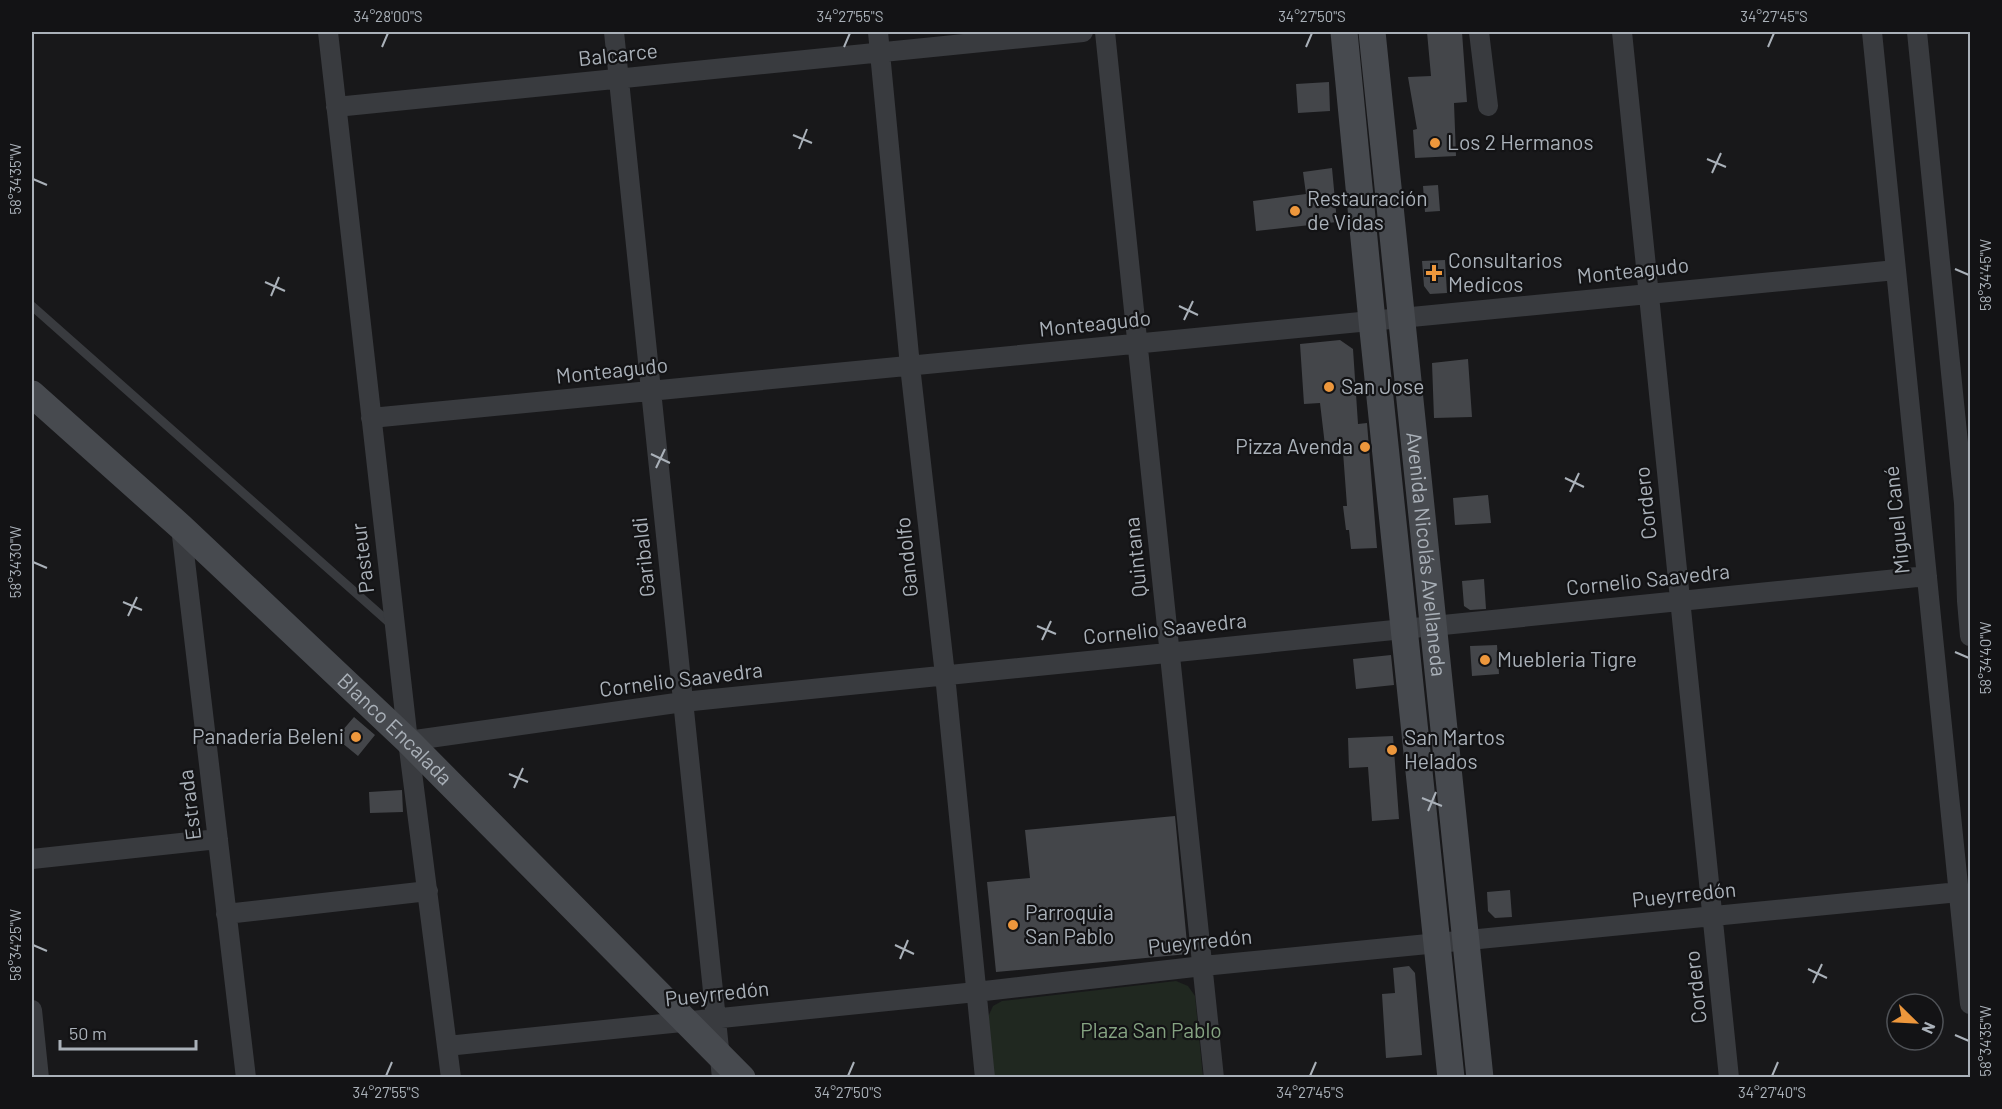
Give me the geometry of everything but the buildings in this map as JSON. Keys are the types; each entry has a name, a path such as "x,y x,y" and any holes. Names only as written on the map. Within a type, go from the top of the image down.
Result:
{"main road":[{"name":"Avenida Nicolás Avellaneda","path":"1344,32 1451,1077"},
{"name":"Avenida Nicolás Avellaneda","path":"1372,32 1480,1077"},
{"name":"Blanco Encalada","path":"32,394 181,527 408,741 687,1021 721,1066 742,1077"}],"street":[{"name":"Pasteur","path":"328,32 408,741 451,1077"},
{"name":"Garibaldi","path":"614,32 721,1066"},
{"name":"Gandolfo","path":"878,32 910,366 945,675 985,1077"},
{"name":"Balcarce","path":"336,107 1083,32"},
{"name":"Quintana","path":"1105,32 1214,1077"},
{"path":"1479,32 1488,106"},
{"name":"Cordero","path":"1622,32 1729,1077"},
{"name":"Miguel Cané","path":"1872,32 1971,1004"},
{"path":"1917,32 1964,502 1971,636"},
{"name":"Monteagudo","path":"371,418 1896,270"},
{"name":"Estrada","path":"181,527 246,1077"},
{"name":"Cornelio Saavedra","path":"408,741 683,702 1927,576"},
{"path":"32,859 218,839"},
{"path":"226,914 428,891"},
{"name":"Pueyrredón","path":"447,1046 976,992 1203,966 1959,892"},
{"path":"32,1010 39,1077"}],"lane":[{"path":"32,306 396,629"}],"green space":[{"name":"Plaza San Pablo","path":"1176,981 1188,986 1195,996 1203,1077 994,1077 988,1017 993,1006 1002,1001"}],"place":[{"name":"Los 2 Hermanos","path":"1435,143"},
{"name":"Restauración de Vidas","path":"1295,211"},
{"name":"Consultarios Medicos","path":"1434,273"},
{"name":"San Jose","path":"1329,387"},
{"name":"Pizza Avenda","path":"1365,447"},
{"name":"Muebleria Tigre","path":"1485,660"},
{"name":"Panadería Beleni","path":"356,737"},
{"name":"San Martos Helados","path":"1392,750"},
{"name":"Parroquia San Pablo","path":"1013,925"}]}
